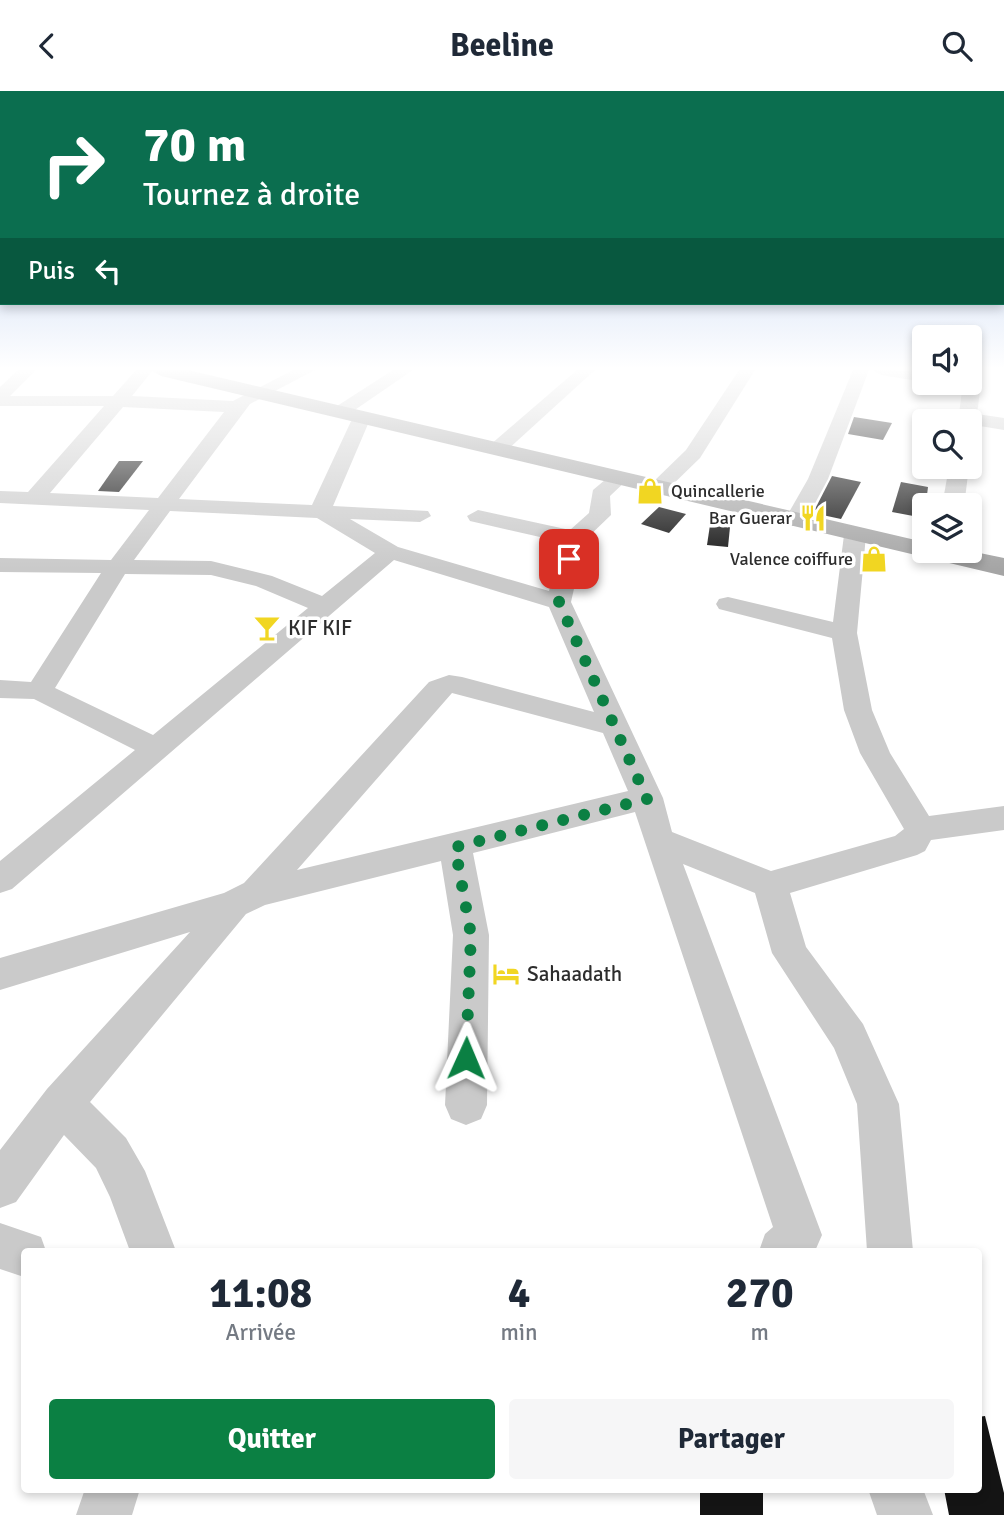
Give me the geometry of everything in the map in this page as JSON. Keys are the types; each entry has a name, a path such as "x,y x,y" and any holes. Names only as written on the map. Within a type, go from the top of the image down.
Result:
{"main road":[{"path":"445,436 912,547"},
{"path":"982,562 1004,567"}],"street":[{"path":"34,498 88,436"},
{"path":"39,691 118,566 216,436"},
{"path":"320,511 344,436"},
{"path":"497,449 511,436"},
{"path":"657,488 693,454 704,436"},
{"path":"795,521 818,479 835,436"},
{"path":"619,478 600,494 600,515 574,538 559,602 647,799 658,840 795,1246"},
{"path":"0,496 420,516"},
{"path":"320,511 390,552 559,602"},
{"path":"478,516 574,538"},
{"path":"855,535 844,633 858,711 875,753 920,829"},
{"path":"0,880 390,552"},
{"path":"0,565 211,568 264,581 326,607"},
{"path":"728,604 844,633"},
{"path":"0,1186 62,1103 439,688 449,684 463,686 613,726"},
{"path":"0,689 39,691 155,748"},
{"path":"0,974 245,899 647,799"},
{"path":"920,829 1004,818"},
{"path":"658,840 770,885 905,846 913,842 920,829"},
{"path":"455,847 471,935 466,1105"},
{"path":"770,885 790,953 849,1037 878,1104 890,1248"},
{"path":"62,1103 111,1153 129,1187 152,1248"},
{"path":"0,1246 21,1253"},
{"path":"104,1515 112,1493"},
{"path":"897,1493 905,1515"}],"building":[{"path":"862,436 885,436 883,440"},
{"path":"119,461 143,461 119,492 98,491"},
{"path":"832,476 861,482 841,519 813,513"},
{"path":"901,482 928,487 927,493 912,493 912,516 892,512"},
{"path":"659,507 686,514 669,533 641,524"},
{"path":"710,525 730,527 728,547 707,545"},
{"path":"982,1416 985,1416 1004,1493 1004,1515 949,1515 945,1493 982,1493"},
{"path":"700,1493 763,1493 763,1515 700,1515"}],"place":[{"name":"Quincallerie","path":"650,491"},
{"name":"Bar Guerar","path":"813,518"},
{"name":"Valence coiffure","path":"874,559"},
{"name":"KIF KIF","path":"267,628"},
{"name":"Sahaadath","path":"506,974"}],"route":[{"path":"466,1058 471,935 455,847 647,799 559,602 569,559"}]}
